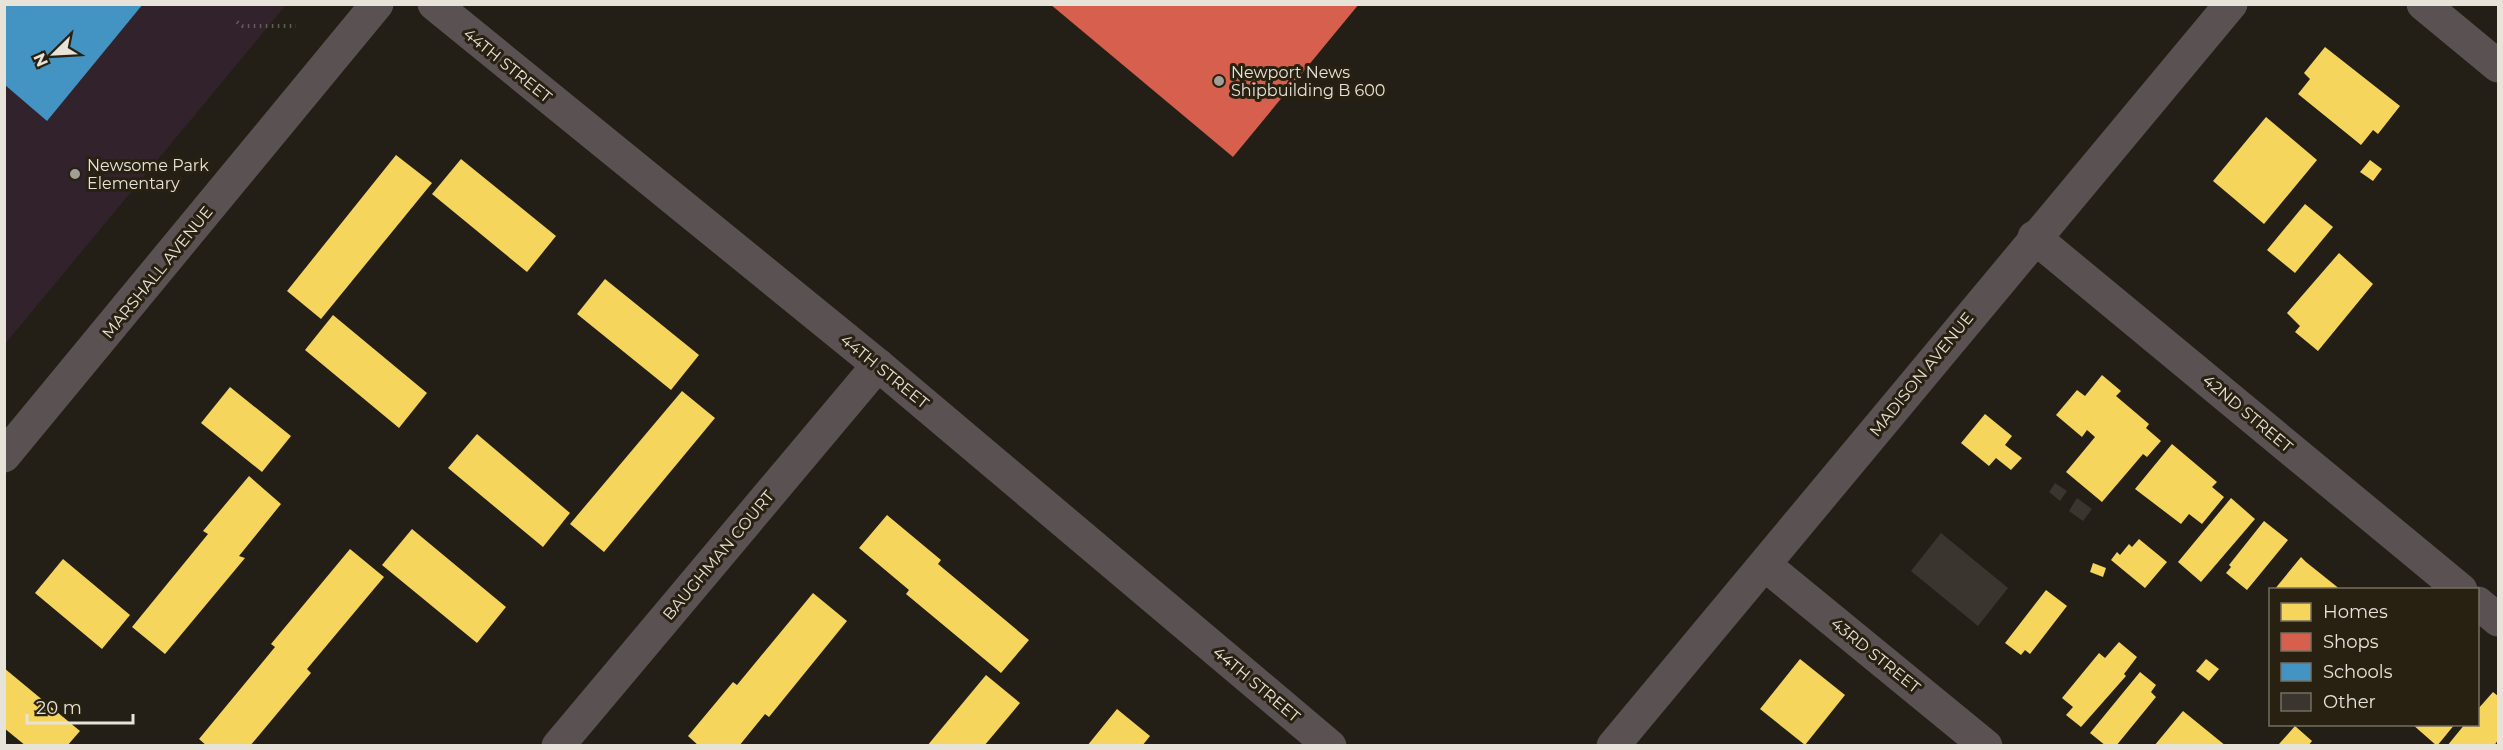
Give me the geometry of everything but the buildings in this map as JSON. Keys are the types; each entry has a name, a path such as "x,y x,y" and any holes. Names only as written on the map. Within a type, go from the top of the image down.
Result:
{"street":[{"name":"MARSHALL AVENUE","path":"4,456 377,4"},
{"name":"44TH STREET","path":"434,4 878,365 1330,746"},
{"name":"MADISON AVENUE","path":"1613,746 2034,237 2231,4"},
{"path":"2423,4 2499,66"},
{"name":"42ND STREET","path":"2034,237 2460,588"},
{"name":"BAUGHMAN COURT","path":"558,746 878,365"},
{"name":"43RD STREET","path":"1765,565 1986,746"},
{"path":"2479,604 2499,620"}],"path":[{"path":"237,22 243,26 296,26"}],"shaded area":[{"name":"Newsome Park Elementary","path":"5,5 286,5 5,344"}],"place":[{"name":"Newport News Shipbuilding B 600","path":"1219,81"},
{"name":"Newsome Park Elementary","path":"75,174"}]}
